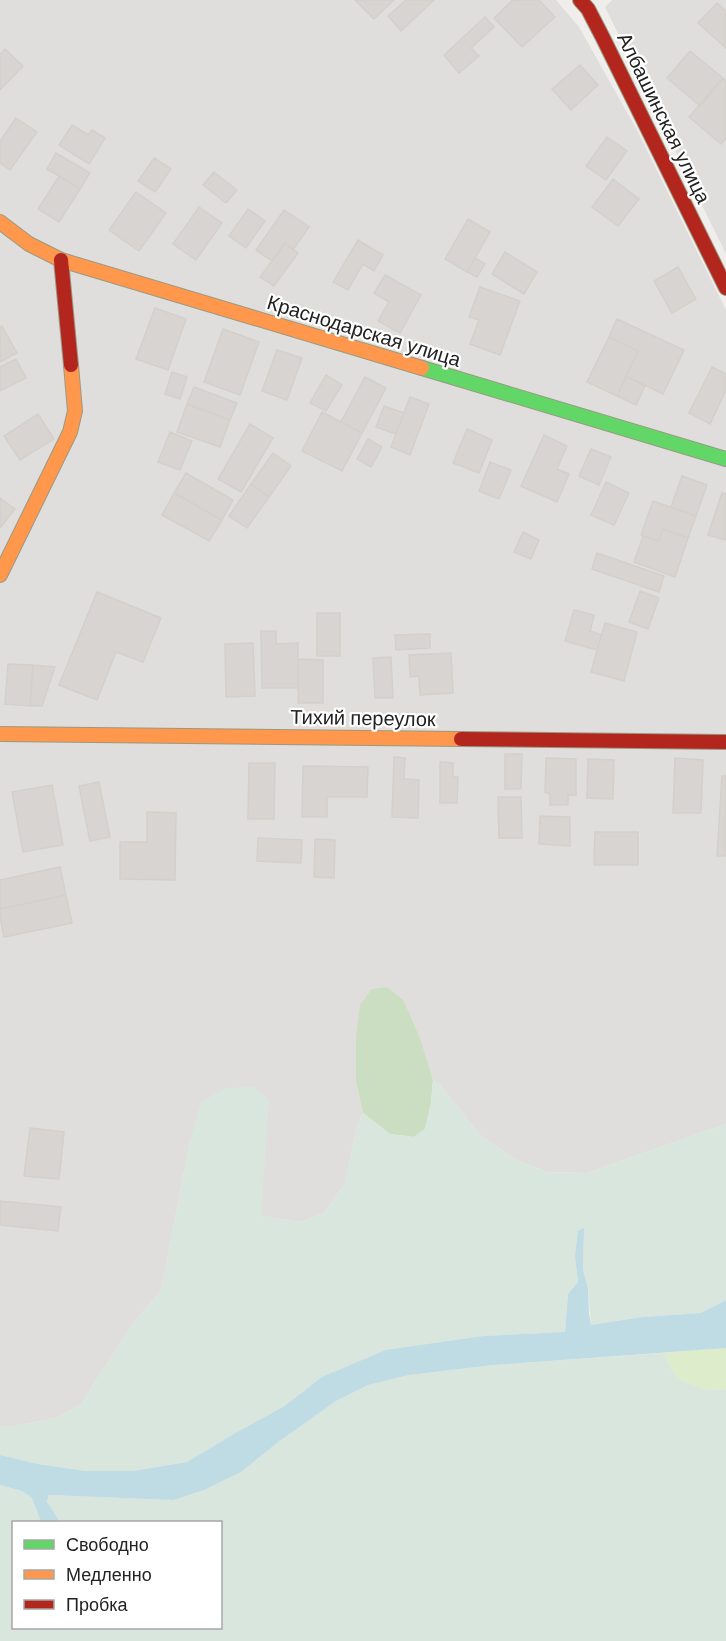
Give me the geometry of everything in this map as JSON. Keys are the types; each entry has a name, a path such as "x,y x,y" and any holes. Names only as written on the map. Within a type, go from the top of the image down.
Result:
{"street":[{"name":"Албашинская улица","path":"588,3 726,288"},
{"name":"Краснодарская улица","path":"0,222 18,238 37,250 61,260 726,459"},
{"path":"0,575 70,432 75,411 61,260"},
{"name":"Тихий переулок","path":"0,734 726,742"}],"shaded area":[{"path":"0,0 556,0 579,27 637,130 726,310 726,1124 587,1173 547,1172 518,1161 481,1136 440,1085 433,1080 420,1039 356,1082 363,1113 356,1130 345,1184 324,1213 300,1222 261,1216 190,1141 161,1291 134,1322 81,1404 57,1418 15,1426 0,1426"},
{"path":"612,0 726,0 726,254 605,7"},
{"path":"433,1080 440,1085 481,1136 518,1161 547,1172 587,1173 726,1124 726,1300 701,1313 643,1317 591,1325 588,1289 583,1269 584,1228 575,1257 578,1282 568,1294 565,1332 484,1336 322,1377 283,1407 187,1462 133,1471 86,1471 38,1464 0,1455 0,1426 15,1426 57,1418 81,1404 134,1322 161,1291 190,1141 201,1102 226,1088 253,1087 269,1099 261,1216 300,1222 324,1213 345,1184 356,1130 363,1113 390,1134 414,1137 425,1129"},
{"path":"663,1353 677,1379 704,1389 726,1390 726,1641 0,1641 0,1485 22,1491 32,1498 41,1521 12,1521 12,1629 222,1629 222,1521 59,1521 47,1502 49,1495 174,1500 204,1490 241,1472 336,1401 368,1385 409,1375 493,1365"}],"green space":[{"path":"387,987 403,1000 420,1038 433,1080 425,1129 414,1137 390,1134 363,1113 356,1082 356,1037 360,1005 372,989"},
{"path":"726,1348 726,1390 704,1389 677,1379 663,1353"}],"water":[{"path":"584,1228 583,1269 588,1289 591,1325 643,1317 701,1313 726,1300 726,1348 493,1365 409,1375 368,1385 336,1401 241,1472 204,1490 174,1500 49,1495 47,1502 59,1521 41,1521 32,1498 22,1491 0,1485 0,1455 38,1464 86,1471 133,1471 187,1462 283,1407 322,1377 386,1350 484,1336 565,1332 568,1294 578,1282 575,1257 578,1231"}],"building":[{"path":"355,0 394,0 374,19"},
{"path":"406,0 434,0 401,31 388,16"},
{"path":"513,0 539,0 555,17 522,47 494,18"},
{"path":"717,3 726,11 726,48 698,23"},
{"path":"485,17 494,27 471,48 479,56 459,73 444,55"},
{"path":"5,49 23,66 0,90 0,55"},
{"path":"690,51 723,78 700,106 667,78"},
{"path":"580,65 598,85 571,110 552,89"},
{"path":"723,78 726,81 726,138 721,144 689,117"},
{"path":"16,118 37,132 10,170 0,163 0,141"},
{"path":"72,125 88,135 92,130 105,138 89,164 59,145"},
{"path":"607,137 627,151 606,180 586,166"},
{"path":"56,153 90,173 80,189 47,169"},
{"path":"154,158 171,169 155,192 138,181"},
{"path":"214,172 237,190 226,203 203,185"},
{"path":"59,176 80,189 59,222 38,209"},
{"path":"613,179 639,199 618,226 592,207"},
{"path":"136,192 166,213 139,251 109,230"},
{"path":"199,207 222,223 196,260 173,244"},
{"path":"248,209 265,221 246,248 229,236"},
{"path":"284,210 309,227 293,250 285,243 272,261 256,250"},
{"path":"468,219 490,232 467,272 445,259"},
{"path":"358,240 383,255 374,271 363,264 348,290 333,282"},
{"path":"285,243 298,253 274,286 260,277"},
{"path":"505,252 537,272 524,294 492,274"},
{"path":"475,258 485,264 477,277 467,272"},
{"path":"678,267 696,299 672,313 654,281"},
{"path":"385,275 421,295 400,333 378,321 389,302 374,293"},
{"path":"480,287 520,301 500,355 470,344 479,320 469,317"},
{"path":"155,308 186,319 168,370 136,359"},
{"path":"617,319 684,350 663,394 626,376 638,351 609,337"},
{"path":"2,326 17,353 0,362 0,327"},
{"path":"223,329 259,342 240,395 204,382"},
{"path":"609,337 638,351 617,396 587,382"},
{"path":"277,350 302,358 287,400 262,391"},
{"path":"16,359 26,378 0,391 0,367"},
{"path":"712,367 726,374 726,390 710,424 689,413"},
{"path":"172,372 187,377 180,399 165,394"},
{"path":"326,375 342,385 326,411 310,403"},
{"path":"626,376 645,386 636,405 617,396"},
{"path":"365,377 386,388 362,433 341,422"},
{"path":"194,387 237,403 230,420 187,404"},
{"path":"410,397 429,404 410,455 391,447"},
{"path":"187,404 230,420 220,447 177,432"},
{"path":"384,406 404,413 396,434 376,427"},
{"path":"322,412 362,433 342,471 302,451"},
{"path":"38,414 54,439 20,460 4,436"},
{"path":"250,424 273,438 241,492 218,479"},
{"path":"467,429 492,440 479,473 453,463"},
{"path":"170,432 192,441 180,470 158,462"},
{"path":"544,435 567,446 557,469 569,474 557,502 521,486"},
{"path":"368,439 382,447 371,467 357,459"},
{"path":"591,449 611,457 599,485 579,476"},
{"path":"273,453 291,466 269,497 251,484"},
{"path":"490,462 511,470 499,499 479,491"},
{"path":"186,473 233,500 222,520 174,493"},
{"path":"682,476 707,485 696,516 671,507"},
{"path":"606,482 629,493 614,525 591,515"},
{"path":"251,484 269,497 247,528 229,516"},
{"path":"174,493 222,520 209,541 162,515"},
{"path":"722,493 726,494 726,540 708,535"},
{"path":"0,498 15,509 0,528"},
{"path":"653,501 696,516 688,538 663,529 659,541 641,535"},
{"path":"663,529 688,538 675,577 634,562 643,536 659,541"},
{"path":"523,532 539,540 531,559 514,552"},
{"path":"597,553 664,576 659,592 592,569"},
{"path":"640,591 659,598 648,629 629,622"},
{"path":"97,592 161,618 143,662 116,652 97,700 59,685"},
{"path":"574,610 594,615 590,631 602,635 597,650 565,641"},
{"path":"317,613 340,613 340,656 317,656"},
{"path":"605,623 637,632 624,681 591,672"},
{"path":"261,631 276,631 276,644 298,643 298,688 262,688"},
{"path":"430,634 430,648 396,650 395,635"},
{"path":"253,643 255,696 226,697 225,644"},
{"path":"451,653 453,693 420,695 419,676 410,677 409,655"},
{"path":"391,657 393,698 375,698 373,658"},
{"path":"298,659 323,660 323,703 298,703"},
{"path":"8,664 33,665 30,706 5,704"},
{"path":"33,665 55,667 42,706 30,706"},
{"path":"505,754 522,754 521,789 505,789"},
{"path":"394,757 405,758 404,779 419,780 418,818 392,817"},
{"path":"546,758 576,759 576,795 568,795 568,805 550,805 550,794 545,792"},
{"path":"675,758 703,760 701,813 673,813"},
{"path":"588,759 614,760 613,799 587,798"},
{"path":"440,762 453,763 453,777 458,777 457,803 440,803"},
{"path":"249,763 275,763 274,819 248,819"},
{"path":"303,766 368,767 367,797 327,797 327,817 302,817"},
{"path":"722,776 726,776 726,856 717,856"},
{"path":"99,782 110,837 90,841 79,786"},
{"path":"52,785 63,845 23,852 12,792"},
{"path":"498,797 521,797 522,838 499,838"},
{"path":"147,812 176,813 175,880 120,879 120,842 147,842"},
{"path":"540,816 570,817 570,846 539,844"},
{"path":"595,832 638,832 638,865 594,865"},
{"path":"258,838 302,840 301,863 257,861"},
{"path":"315,839 335,840 334,878 314,877"},
{"path":"60,867 66,895 0,909 0,880"},
{"path":"66,895 72,923 4,937 0,909"},
{"path":"30,1128 64,1132 59,1179 24,1176"},
{"path":"0,1201 61,1207 58,1231 0,1225"}],"traffic: fast":[{"path":"422,368 726,459"}],"traffic: slow":[{"path":"0,222 29,244 61,260 422,368"},
{"path":"0,575 70,432 75,411 71,365"},
{"path":"0,734 461,739"}],"traffic: jam":[{"path":"580,0 588,9 603,38 726,288"},
{"path":"61,260 71,365"},
{"path":"461,739 726,742"}]}
